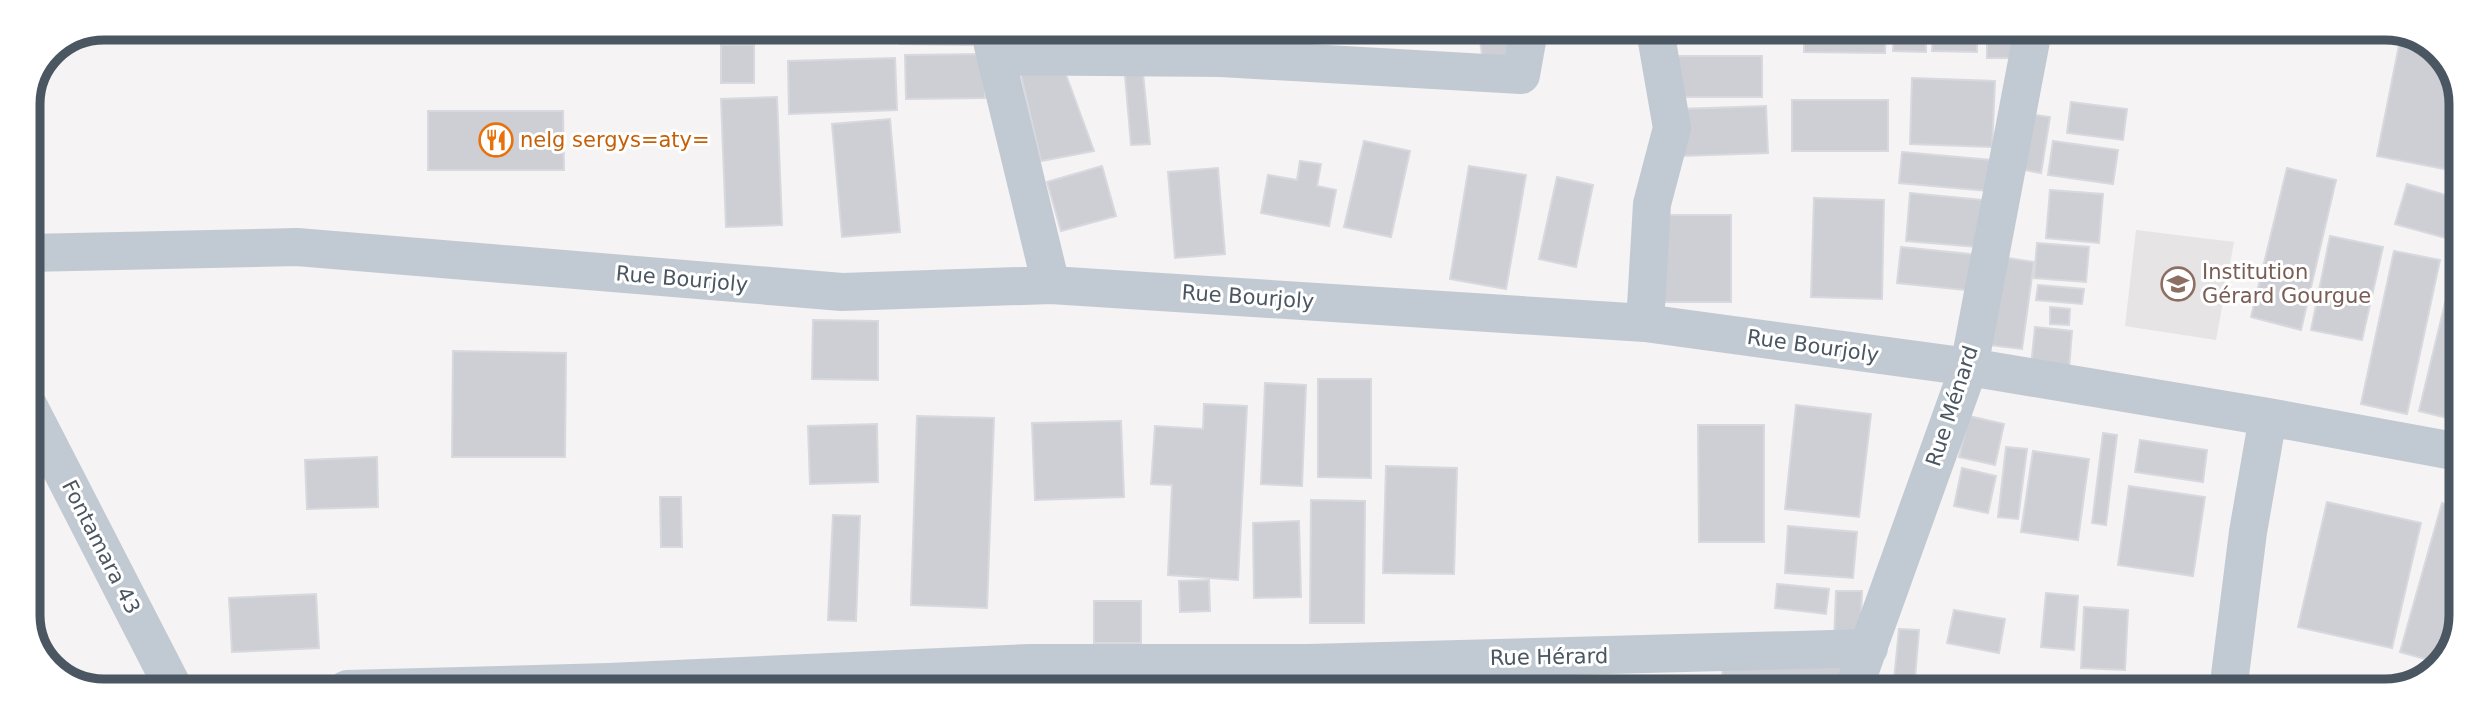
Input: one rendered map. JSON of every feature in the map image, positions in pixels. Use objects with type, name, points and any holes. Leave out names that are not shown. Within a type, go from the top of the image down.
[{"type":"street","points":[[1051,285],[993,43],[1521,75],[1527,40]]},
{"type":"street","points":[[1645,323],[1651,204],[1672,128],[1657,40]]},
{"type":"street","name":"Rue Ménard","points":[[1857,679],[1969,367],[2031,40]]},
{"type":"street","name":"Rue Bourjoly","points":[[40,253],[297,247],[842,292],[1051,285],[1645,323],[1969,367],[2449,450]]},
{"type":"street","points":[[2230,679],[2248,532],[2268,417]]},
{"type":"street","name":"Fontamara 43","points":[[40,428],[169,679]]},
{"type":"street","name":"Rue Hérard","points":[[675,679],[1030,663],[1308,676],[1869,649]]},
{"type":"shaded area","name":"Institution Gérard Gourgue","points":[[2136,230],[2234,242],[2216,340],[2125,326]]},
{"type":"building","points":[[900,40],[972,40],[972,45],[900,44]]},
{"type":"building","points":[[1055,40],[1092,40],[1091,51],[1055,49]]},
{"type":"building","points":[[1146,40],[1236,40],[1236,50],[1146,49]]},
{"type":"building","points":[[1480,40],[1512,40],[1515,62],[1484,66]]},
{"type":"building","points":[[1804,40],[1886,40],[1885,53],[1804,52]]},
{"type":"building","points":[[1894,40],[1926,40],[1926,52],[1893,51]]},
{"type":"building","points":[[1933,40],[1977,40],[1977,52],[1932,51]]},
{"type":"building","points":[[1987,40],[2015,40],[2015,58],[1987,58]]},
{"type":"building","points":[[2401,42],[2427,56],[2444,80],[2449,100],[2449,170],[2377,156]]},
{"type":"building","points":[[721,45],[754,45],[754,83],[721,83]]},
{"type":"building","points":[[985,54],[985,98],[906,99],[905,55]]},
{"type":"building","points":[[1668,56],[1762,56],[1762,97],[1670,97]]},
{"type":"building","points":[[895,58],[897,110],[789,114],[788,61]]},
{"type":"building","points":[[1061,61],[1094,151],[1041,161],[1020,71]]},
{"type":"building","points":[[1142,63],[1150,144],[1131,145],[1124,64]]},
{"type":"building","points":[[1912,78],[1995,81],[1992,147],[1910,144]]},
{"type":"building","points":[[777,97],[782,225],[726,227],[721,99]]},
{"type":"building","points":[[1792,100],[1888,100],[1888,151],[1792,151]]},
{"type":"building","points":[[2071,102],[2127,109],[2123,140],[2067,133]]},
{"type":"building","points":[[1766,106],[1768,153],[1681,156],[1680,109]]},
{"type":"building","name":"nelg sergys=aty=","points":[[428,111],[563,111],[564,170],[428,170]]},
{"type":"building","points":[[2028,114],[2050,117],[2041,173],[2019,169]]},
{"type":"building","points":[[890,119],[900,232],[842,237],[832,124]]},
{"type":"building","points":[[1364,141],[1410,151],[1391,237],[1344,227]]},
{"type":"building","points":[[2053,141],[2118,150],[2113,184],[2048,175]]},
{"type":"building","points":[[1902,152],[1991,160],[1988,191],[1899,183]]},
{"type":"building","points":[[1300,161],[1321,164],[1317,186],[1336,190],[1329,226],[1261,213],[1268,175],[1297,180]]},
{"type":"building","points":[[1102,166],[1116,216],[1061,231],[1047,182]]},
{"type":"building","points":[[1469,166],[1526,175],[1506,289],[1450,279]]},
{"type":"building","points":[[1218,168],[1225,254],[1175,258],[1168,172]]},
{"type":"building","points":[[2287,168],[2336,180],[2301,330],[2251,317]]},
{"type":"building","points":[[1557,177],[1593,185],[1576,267],[1539,259]]},
{"type":"building","points":[[2407,184],[2449,196],[2449,239],[2395,224]]},
{"type":"building","points":[[2050,190],[2103,194],[2099,243],[2046,238]]},
{"type":"building","points":[[1910,193],[1982,200],[1978,247],[1906,241]]},
{"type":"building","points":[[1814,198],[1884,200],[1882,299],[1811,297]]},
{"type":"building","points":[[1659,215],[1731,215],[1731,302],[1659,302]]},
{"type":"building","points":[[2330,236],[2383,247],[2362,340],[2311,330]]},
{"type":"building","points":[[2037,243],[2089,247],[2086,282],[2034,278]]},
{"type":"building","points":[[1901,247],[1979,255],[1975,291],[1897,283]]},
{"type":"building","points":[[2394,251],[2440,260],[2407,414],[2361,404]]},
{"type":"building","points":[[2001,257],[2034,262],[2022,349],[1988,345]]},
{"type":"building","points":[[2038,285],[2084,289],[2082,304],[2036,300]]},
{"type":"building","points":[[2449,286],[2449,418],[2419,411]]},
{"type":"building","points":[[2050,307],[2070,309],[2069,325],[2050,324]]},
{"type":"building","points":[[813,320],[878,321],[878,380],[812,379]]},
{"type":"building","points":[[2035,327],[2072,331],[2069,369],[2031,366]]},
{"type":"building","points":[[453,351],[566,353],[565,457],[452,457]]},
{"type":"building","points":[[1318,379],[1371,379],[1371,478],[1318,477]]},
{"type":"building","points":[[1265,383],[1306,385],[1302,486],[1261,484]]},
{"type":"building","points":[[1204,404],[1247,406],[1238,580],[1168,575],[1172,485],[1151,484],[1155,426],[1203,429]]},
{"type":"building","points":[[1796,405],[1871,414],[1859,517],[1785,509]]},
{"type":"building","points":[[917,416],[994,418],[987,608],[911,605]]},
{"type":"building","points":[[1969,416],[2004,424],[1995,465],[1959,457]]},
{"type":"building","points":[[1121,421],[1124,497],[1035,500],[1032,423]]},
{"type":"building","points":[[877,424],[878,482],[810,484],[808,426]]},
{"type":"building","points":[[1698,425],[1764,425],[1764,542],[1699,542]]},
{"type":"building","points":[[2103,433],[2117,435],[2106,525],[2092,523]]},
{"type":"building","points":[[2140,440],[2207,450],[2203,482],[2135,472]]},
{"type":"building","points":[[2006,447],[2027,449],[2018,519],[1998,517]]},
{"type":"building","points":[[2033,451],[2089,459],[2078,540],[2021,532]]},
{"type":"building","points":[[377,457],[378,507],[307,509],[305,460]]},
{"type":"building","points":[[1386,466],[1457,468],[1454,574],[1383,573]]},
{"type":"building","points":[[1962,468],[1996,476],[1988,513],[1954,506]]},
{"type":"building","points":[[2129,486],[2205,497],[2193,576],[2118,565]]},
{"type":"building","points":[[660,497],[681,497],[682,547],[661,547]]},
{"type":"building","points":[[1311,500],[1365,501],[1364,623],[1310,623]]},
{"type":"building","points":[[2327,502],[2421,523],[2392,648],[2298,627]]},
{"type":"building","points":[[2442,503],[2449,505],[2447,631],[2430,660],[2400,652]]},
{"type":"building","points":[[833,515],[860,516],[856,621],[828,620]]},
{"type":"building","points":[[1299,521],[1301,597],[1254,598],[1253,523]]},
{"type":"building","points":[[1788,526],[1857,532],[1853,578],[1785,573]]},
{"type":"building","points":[[1209,580],[1210,611],[1180,612],[1179,581]]},
{"type":"building","points":[[1777,584],[1829,589],[1826,614],[1775,608]]},
{"type":"building","points":[[1836,591],[1862,591],[1860,643],[1834,642]]},
{"type":"building","points":[[2046,593],[2078,596],[2074,650],[2041,647]]},
{"type":"building","points":[[316,594],[319,648],[232,652],[229,598]]},
{"type":"building","points":[[1094,601],[1141,601],[1141,643],[1094,643]]},
{"type":"building","points":[[2084,607],[2128,610],[2125,670],[2081,668]]},
{"type":"building","points":[[1954,610],[2005,619],[1999,653],[1947,643]]},
{"type":"building","points":[[1899,629],[1919,630],[1915,679],[1894,679]]},
{"type":"building","points":[[1724,649],[1855,657],[1853,679],[1722,678]]},
{"type":"building","points":[[1477,673],[1477,679],[1408,679]]},
{"type":"place","name":"nelg sergys=aty=","points":[[496,140]]},
{"type":"place","name":"Institution Gérard Gourgue","points":[[2178,284]]}]
